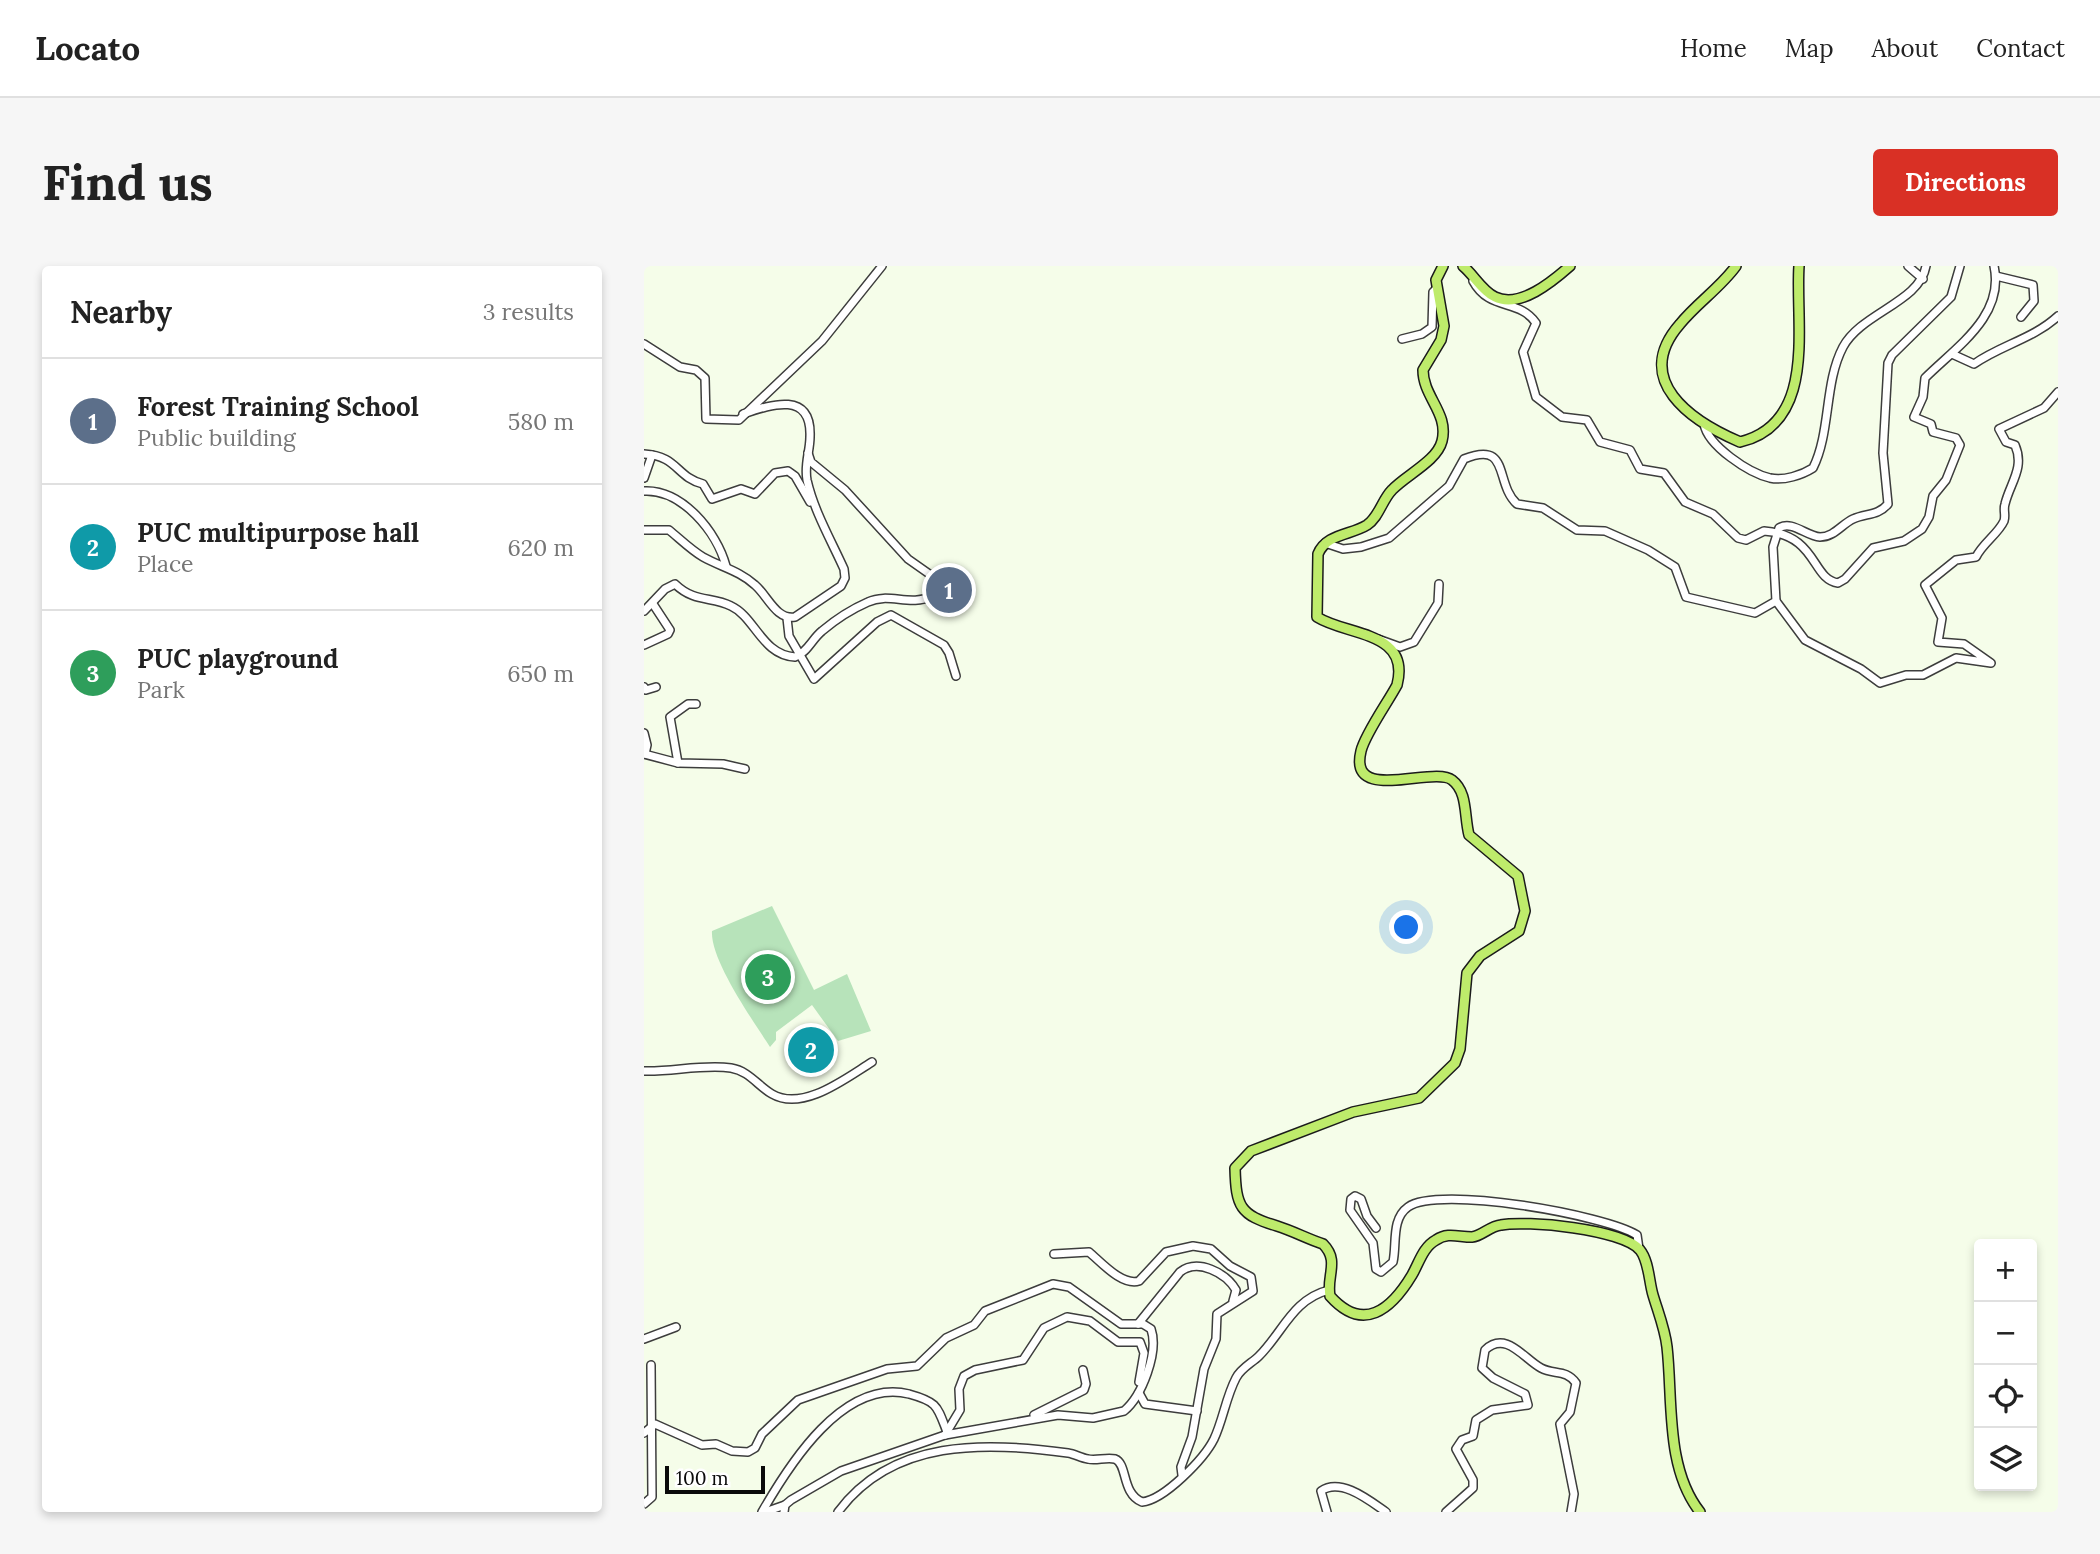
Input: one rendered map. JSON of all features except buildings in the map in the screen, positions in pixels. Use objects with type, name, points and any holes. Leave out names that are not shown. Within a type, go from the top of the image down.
[{"type":"main road","points":[[1443,266],[1436,280],[1444,326],[1441,340],[1425,365],[1423,377],[1431,401],[1443,419],[1442,443],[1433,455],[1391,490],[1374,519],[1325,543],[1318,554],[1317,618],[1377,639],[1391,649],[1399,676],[1360,754],[1362,767],[1368,776],[1378,780],[1414,779],[1432,774],[1444,775],[1453,780],[1463,796],[1469,835],[1518,876],[1525,911],[1519,931],[1480,956],[1466,973],[1460,1049],[1455,1063],[1436,1084],[1419,1098],[1353,1112],[1251,1151],[1235,1168],[1237,1196],[1249,1217],[1323,1244],[1329,1250],[1334,1270],[1329,1290],[1336,1302],[1350,1313],[1368,1316],[1390,1302],[1412,1275],[1430,1244],[1445,1235],[1477,1236],[1499,1225],[1570,1227],[1624,1239],[1639,1249],[1666,1342],[1681,1472],[1700,1512]]},
{"type":"main road","points":[[1467,269],[1496,298],[1506,299],[1532,293],[1570,266]]},
{"type":"main road","points":[[1736,266],[1720,286],[1679,324],[1660,361],[1665,385],[1673,397],[1704,424],[1740,442],[1755,439],[1768,430],[1787,409],[1800,348],[1799,266]]},
{"type":"street","points":[[644,344],[680,367],[696,370],[705,378],[708,398],[704,411],[707,420],[739,420],[822,341],[881,266]]},
{"type":"street","points":[[1908,266],[1923,279]]},
{"type":"street","points":[[1704,424],[1713,444],[1766,476],[1787,478],[1813,468],[1821,449],[1842,348],[1864,323],[1911,292],[1923,279],[1926,266]]},
{"type":"street","points":[[1960,266],[1951,297],[1892,355],[1888,363],[1883,453],[1888,504],[1876,513],[1852,519],[1827,536],[1815,536],[1788,526],[1782,526],[1776,532],[1773,547],[1776,601],[1805,640],[1861,669],[1880,683],[1906,675],[1923,675],[1956,658],[1991,663],[1964,644],[1938,642],[1942,618],[1924,584],[1956,560],[1976,557],[1984,542],[2002,524],[2005,504],[2017,477],[2018,454],[2015,445],[2006,442],[1999,429],[2044,408],[2058,392]]},
{"type":"street","points":[[1467,269],[1484,296],[1497,304],[1526,312],[1536,323],[1536,330],[1523,352],[1538,400],[1562,417],[1587,419],[1600,442],[1630,450],[1640,469],[1664,473],[1685,502],[1713,514],[1738,538],[1746,540],[1759,531],[1776,532],[1798,541],[1828,579],[1838,583],[1845,579],[1873,548],[1906,540],[1922,529],[1929,517],[1933,496],[1946,480],[1960,445],[1952,436],[1933,432],[1931,425],[1914,417],[1923,397],[1926,378],[1985,317],[1996,276],[1994,266]]},
{"type":"street","points":[[1996,276],[2033,285],[2034,301],[2021,317]]},
{"type":"street","points":[[1402,339],[1422,334],[1432,327],[1433,292],[1437,288]]},
{"type":"street","points":[[1952,354],[1974,364],[2000,347],[2033,336],[2058,316]]},
{"type":"street","points":[[743,414],[785,403],[799,407],[809,423],[806,472],[816,512]]},
{"type":"street","points":[[644,611],[665,589],[675,584],[703,601],[733,606],[772,649],[786,656],[799,656],[820,633],[866,602],[883,597],[908,601],[925,599],[935,593],[938,585],[935,578],[903,554],[845,490],[811,462],[808,453]]},
{"type":"street","points":[[1325,543],[1343,549],[1361,547],[1389,538],[1449,486],[1464,459],[1488,454],[1496,458],[1517,504],[1543,508],[1577,530],[1605,531],[1648,550],[1675,567],[1686,597],[1755,613],[1776,601]]},
{"type":"street","points":[[644,478],[648,455],[663,456],[695,482],[703,484],[712,499],[717,499],[741,489],[755,494],[775,473],[788,471],[795,476],[816,512],[845,578],[841,586],[795,617],[787,618],[780,614],[756,586],[726,566],[702,556],[669,530],[645,528]]},
{"type":"street","points":[[644,491],[666,494],[682,504],[710,533],[726,566]]},
{"type":"street","points":[[1377,639],[1400,647],[1414,642],[1438,603],[1439,584]]},
{"type":"street","points":[[644,645],[668,634],[670,629],[653,604]]},
{"type":"street","points":[[787,618],[789,636],[811,677],[815,679],[877,622],[891,615],[944,645],[956,676]]},
{"type":"street","points":[[644,687],[656,687]]},
{"type":"street","points":[[678,763],[670,717],[688,704],[696,704]]},
{"type":"street","points":[[644,733],[647,745],[644,754],[678,763],[723,764],[745,769]]},
{"type":"street","points":[[644,1071],[729,1067],[747,1074],[774,1095],[791,1099],[813,1095],[872,1062]]},
{"type":"street","points":[[1376,1228],[1367,1216],[1361,1199],[1355,1196],[1351,1199],[1350,1210],[1370,1237],[1376,1269],[1381,1272],[1393,1262],[1397,1222],[1401,1213],[1409,1206],[1426,1201],[1517,1202],[1543,1206],[1595,1223],[1616,1224],[1637,1235],[1639,1249]]},
{"type":"street","points":[[1054,1254],[1084,1251],[1123,1279],[1134,1283],[1166,1252],[1185,1247],[1207,1247],[1230,1266],[1251,1277],[1252,1291],[1232,1301],[1217,1314],[1216,1339],[1205,1369],[1192,1437],[1181,1467],[1182,1475]]},
{"type":"street","points":[[1138,1324],[1180,1272],[1188,1267],[1206,1266],[1229,1281],[1236,1290],[1232,1301]]},
{"type":"street","points":[[651,1425],[672,1429],[702,1445],[716,1444],[732,1451],[748,1452],[755,1448],[762,1434],[798,1400],[887,1369],[915,1367],[946,1338],[974,1325],[985,1311],[1053,1284],[1069,1287],[1121,1324],[1138,1324],[1152,1329],[1153,1340],[1139,1392],[1124,1411],[1110,1416],[1058,1415],[946,1434],[841,1471],[784,1509],[764,1512]]},
{"type":"street","points":[[838,1512],[849,1497],[890,1469],[920,1453],[939,1450],[1013,1447],[1068,1453],[1089,1460],[1114,1459],[1120,1463],[1133,1496],[1142,1502],[1161,1495],[1213,1441],[1240,1372],[1258,1357],[1294,1311],[1311,1298],[1329,1290]]},
{"type":"street","points":[[946,1434],[960,1410],[959,1389],[964,1376],[975,1370],[1023,1360],[1044,1328],[1060,1318],[1082,1319],[1116,1341],[1138,1341],[1143,1344],[1139,1392],[1144,1404],[1196,1411]]},
{"type":"street","points":[[644,1339],[676,1327]]},
{"type":"street","points":[[1446,1512],[1473,1488],[1473,1480],[1456,1449],[1462,1440],[1473,1436],[1476,1420],[1492,1410],[1528,1405],[1525,1394],[1493,1378],[1482,1368],[1485,1350],[1500,1343],[1512,1347],[1542,1368],[1566,1374],[1576,1383],[1570,1412],[1560,1424],[1574,1494],[1572,1512]]},
{"type":"street","points":[[644,1504],[652,1497],[651,1365]]},
{"type":"street","points":[[1010,1422],[1058,1405],[1084,1390],[1087,1384],[1083,1370]]},
{"type":"street","points":[[764,1512],[786,1468],[809,1440],[826,1424],[868,1398],[894,1392],[933,1403],[940,1410],[946,1434]]},
{"type":"street","points":[[644,1433],[651,1425]]},
{"type":"street","points":[[1326,1512],[1321,1491],[1336,1487],[1366,1499],[1386,1512]]},
{"type":"green space","points":[[772,906],[814,990],[847,974],[871,1031],[838,1041],[812,1005],[776,1032],[776,1040],[770,1047],[725,974],[713,943],[712,931]]},
{"type":"place","name":"Forest Training School","points":[[949,590]]},
{"type":"place","name":"PUC playground","points":[[768,977]]},
{"type":"place","name":"PUC multipurpose hall","points":[[811,1050]]}]
